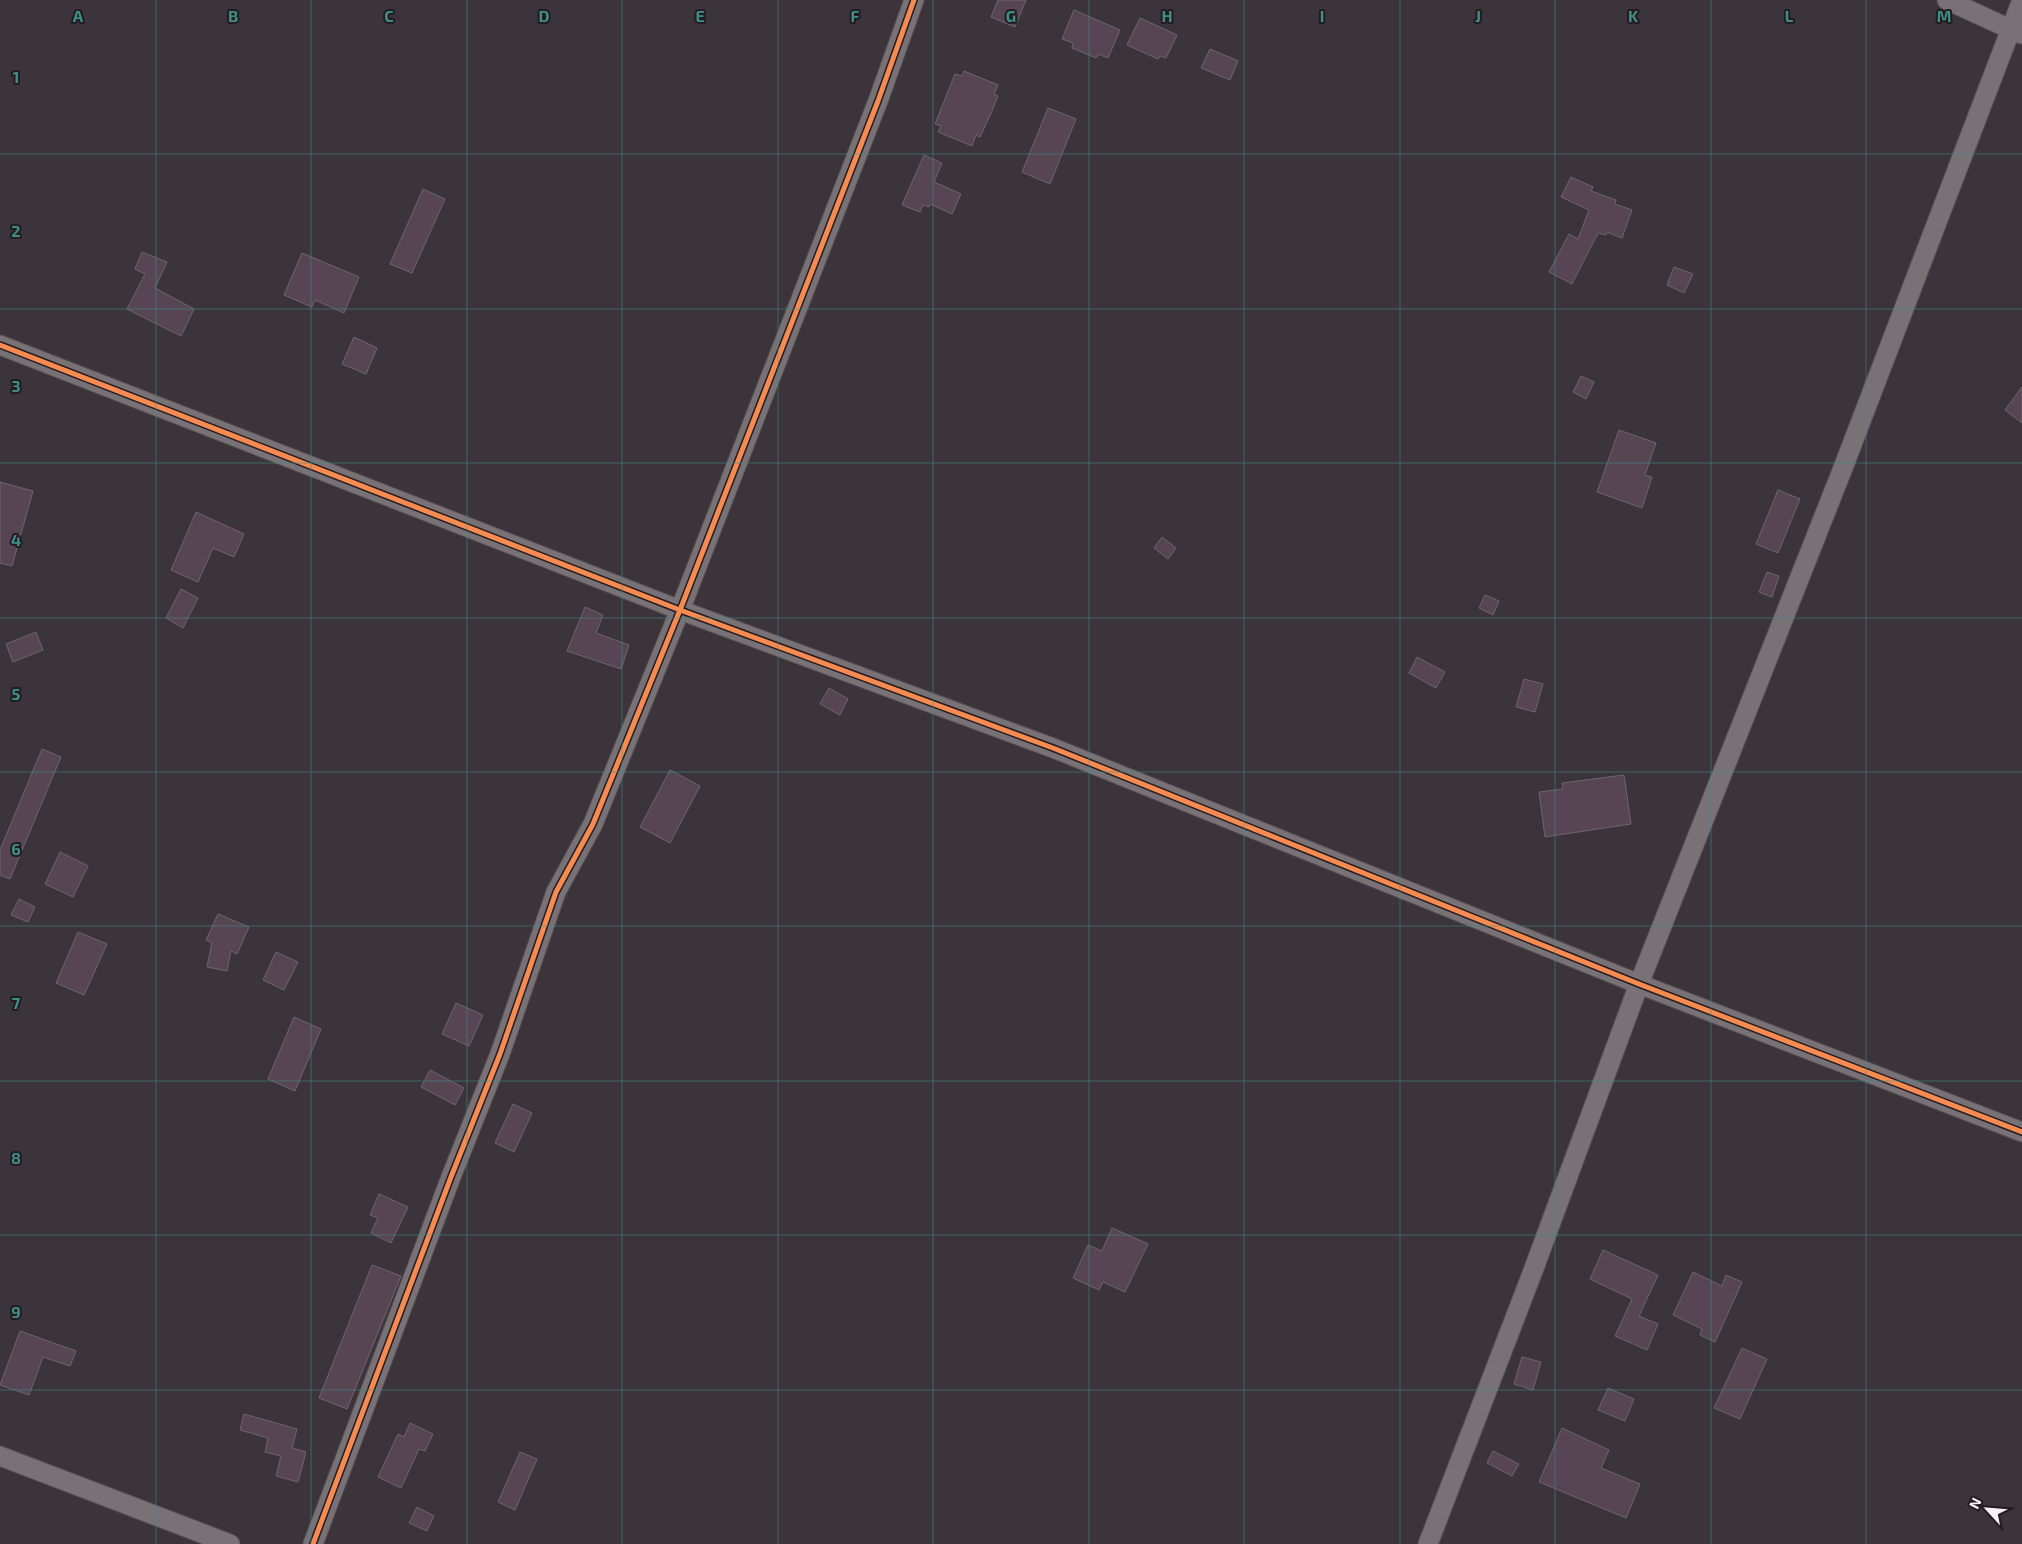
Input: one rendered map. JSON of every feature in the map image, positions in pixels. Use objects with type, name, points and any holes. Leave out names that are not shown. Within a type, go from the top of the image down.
[{"type":"street","points":[[313,1544],[448,1186],[500,1054],[556,892],[593,824],[680,610],[874,110],[914,0]]},
{"type":"street","points":[[1947,0],[2016,32]]},
{"type":"street","points":[[1428,1544],[1533,1271],[1639,984],[2016,32],[2022,0]]},
{"type":"street","points":[[0,345],[680,610],[1053,748],[1639,984],[2022,1132]]},
{"type":"street","points":[[0,1456],[230,1544]]},
{"type":"building","points":[[998,0],[1026,0],[1015,27],[991,17]]},
{"type":"building","points":[[1074,10],[1120,30],[1108,58],[1098,54],[1096,58],[1072,48],[1073,43],[1062,39]]},
{"type":"building","points":[[1140,18],[1177,35],[1166,58],[1160,56],[1158,59],[1127,45]]},
{"type":"building","points":[[1210,49],[1238,61],[1230,80],[1201,68]]},
{"type":"building","points":[[964,71],[998,85],[994,94],[998,96],[992,111],[980,137],[976,135],[972,146],[938,132],[941,126],[935,124],[955,74],[962,76]]},
{"type":"building","points":[[1048,108],[1076,119],[1050,184],[1022,172]]},
{"type":"building","points":[[924,155],[942,163],[934,182],[961,194],[952,214],[930,204],[929,207],[923,205],[920,212],[902,205]]},
{"type":"building","points":[[1571,177],[1593,187],[1591,191],[1616,200],[1615,204],[1632,210],[1622,238],[1607,232],[1606,235],[1598,233],[1572,284],[1549,272],[1569,234],[1578,239],[1589,210],[1561,197]]},
{"type":"building","points":[[423,189],[445,199],[412,273],[390,264]]},
{"type":"building","points":[[142,252],[167,262],[155,288],[194,309],[181,336],[127,309],[145,274],[135,269]]},
{"type":"building","points":[[302,253],[359,277],[344,313],[315,300],[312,307],[284,295]]},
{"type":"building","points":[[1674,267],[1693,274],[1684,293],[1667,285]]},
{"type":"building","points":[[354,337],[377,348],[366,374],[342,364]]},
{"type":"building","points":[[1581,376],[1594,382],[1586,399],[1573,392]]},
{"type":"building","points":[[2022,387],[2022,423],[2005,410]]},
{"type":"building","points":[[1619,430],[1656,443],[1645,475],[1652,477],[1642,508],[1597,492]]},
{"type":"building","points":[[0,482],[33,491],[12,566],[0,563]]},
{"type":"building","points":[[1778,490],[1800,499],[1778,553],[1756,544]]},
{"type":"building","points":[[196,512],[244,534],[234,557],[213,548],[198,582],[171,570]]},
{"type":"building","points":[[1162,537],[1176,548],[1168,559],[1154,548]]},
{"type":"building","points":[[1767,572],[1779,576],[1772,597],[1759,592]]},
{"type":"building","points":[[181,589],[198,598],[183,628],[166,618]]},
{"type":"building","points":[[1485,595],[1499,601],[1493,615],[1479,608]]},
{"type":"building","points":[[585,607],[603,615],[596,633],[629,645],[621,669],[567,651]]},
{"type":"building","points":[[36,632],[43,650],[13,662],[6,644]]},
{"type":"building","points":[[1417,657],[1445,672],[1436,688],[1409,673]]},
{"type":"building","points":[[1524,679],[1543,684],[1535,712],[1516,707]]},
{"type":"building","points":[[829,688],[848,699],[840,715],[820,704]]},
{"type":"building","points":[[42,749],[61,757],[10,879],[0,875],[0,850]]},
{"type":"building","points":[[670,770],[700,786],[670,843],[640,827]]},
{"type":"building","points":[[1624,775],[1631,824],[1545,837],[1539,792],[1563,789],[1562,783]]},
{"type":"building","points":[[60,852],[88,866],[73,897],[45,884]]},
{"type":"building","points":[[19,899],[35,907],[28,922],[11,915]]},
{"type":"building","points":[[218,914],[249,927],[237,954],[231,951],[227,971],[207,967],[212,943],[206,940]]},
{"type":"building","points":[[78,932],[107,944],[84,995],[56,983]]},
{"type":"building","points":[[276,952],[298,962],[284,990],[263,980]]},
{"type":"building","points":[[456,1003],[483,1015],[469,1046],[442,1034]]},
{"type":"building","points":[[294,1017],[321,1029],[295,1091],[268,1079]]},
{"type":"building","points":[[430,1070],[464,1088],[455,1105],[421,1087]]},
{"type":"building","points":[[513,1104],[532,1113],[514,1152],[495,1143]]},
{"type":"building","points":[[379,1194],[408,1207],[391,1243],[371,1233],[378,1218],[370,1215]]},
{"type":"building","points":[[1112,1228],[1148,1244],[1125,1292],[1103,1282],[1099,1290],[1073,1278],[1088,1245],[1102,1251]]},
{"type":"building","points":[[1603,1250],[1658,1275],[1639,1316],[1658,1324],[1647,1350],[1615,1336],[1632,1299],[1590,1279]]},
{"type":"building","points":[[372,1265],[401,1276],[347,1409],[319,1398]]},
{"type":"building","points":[[1693,1272],[1722,1286],[1726,1275],[1742,1282],[1715,1342],[1700,1335],[1702,1329],[1673,1315]]},
{"type":"building","points":[[20,1331],[76,1351],[70,1366],[43,1357],[29,1395],[0,1385]]},
{"type":"building","points":[[1742,1348],[1767,1359],[1740,1419],[1714,1408]]},
{"type":"building","points":[[1522,1357],[1541,1362],[1533,1390],[1514,1384]]},
{"type":"building","points":[[1608,1388],[1634,1399],[1625,1421],[1598,1410]]},
{"type":"building","points":[[244,1414],[297,1429],[292,1448],[306,1452],[298,1482],[276,1476],[281,1456],[265,1452],[268,1438],[240,1430]]},
{"type":"building","points":[[410,1423],[433,1434],[425,1451],[419,1449],[401,1488],[378,1477],[398,1434],[404,1437]]},
{"type":"building","points":[[1562,1428],[1609,1450],[1601,1468],[1640,1484],[1626,1518],[1539,1482]]},
{"type":"building","points":[[1493,1451],[1519,1464],[1512,1476],[1487,1463]]},
{"type":"building","points":[[520,1452],[537,1459],[515,1510],[498,1502]]},
{"type":"building","points":[[417,1507],[434,1516],[427,1531],[409,1523]]},
{"type":"cycle path","points":[[313,1544],[451,1177],[500,1054],[556,892],[593,824],[680,610],[878,101],[914,0]]},
{"type":"cycle path","points":[[0,345],[680,610],[1053,748],[1639,984],[2022,1132]]}]
